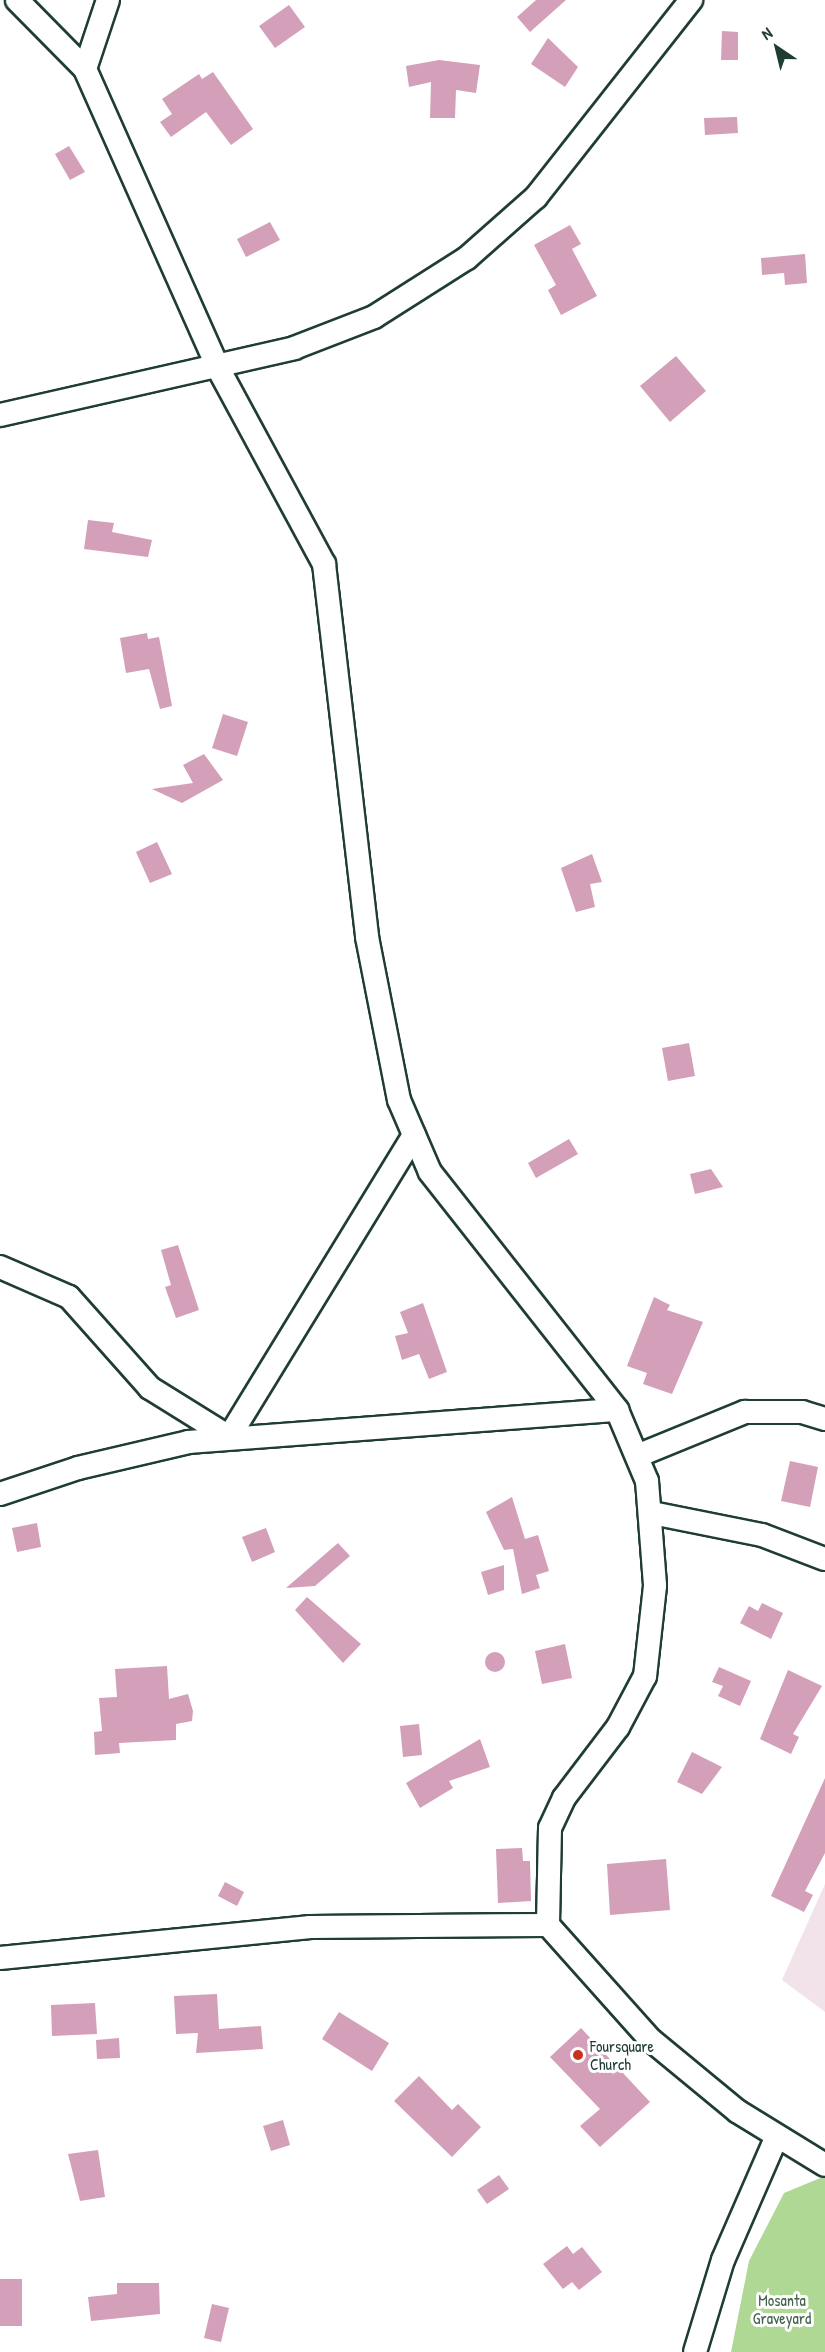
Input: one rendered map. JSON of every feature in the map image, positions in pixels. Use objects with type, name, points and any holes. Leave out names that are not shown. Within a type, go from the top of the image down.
[{"type":"street","points":[[17,0],[85,69],[218,368],[324,564],[367,937],[399,1100],[430,1172],[617,1410],[637,1456],[652,1513],[655,1586],[645,1676],[618,1727],[564,1798],[550,1828],[548,1925],[651,2040],[776,2138],[825,2165]]},
{"type":"street","points":[[85,69],[108,0]]},
{"type":"street","points":[[0,415],[218,368],[294,348],[374,317],[476,251],[536,197],[691,0]]},
{"type":"street","points":[[229,1437],[414,1135]]},
{"type":"street","points":[[0,1267],[69,1297],[150,1388],[229,1437]]},
{"type":"street","points":[[0,1494],[78,1468],[229,1437],[408,1430],[617,1410]]},
{"type":"street","points":[[637,1456],[745,1412],[801,1412],[825,1419]]},
{"type":"street","points":[[652,1513],[762,1535],[825,1559]]},
{"type":"street","points":[[0,1958],[310,1927],[548,1925]]},
{"type":"street","points":[[695,2352],[723,2260],[776,2138]]},
{"type":"shaded area","points":[[825,1884],[825,2012],[782,1980]]},
{"type":"green space","name":"Mosanta Graveyard","points":[[825,2176],[825,2352],[731,2352],[749,2261],[784,2193]]},
{"type":"building","points":[[536,0],[566,0],[530,32],[517,17]]},
{"type":"building","points":[[289,5],[305,27],[275,48],[259,26]]},
{"type":"building","points":[[722,31],[738,32],[738,60],[721,60]]},
{"type":"building","points":[[548,38],[578,67],[565,87],[531,64]]},
{"type":"building","points":[[439,60],[480,65],[476,93],[456,90],[455,118],[430,118],[431,82],[409,87],[406,66]]},
{"type":"building","points":[[213,72],[253,129],[231,145],[206,112],[171,137],[160,122],[172,114],[162,99],[199,74],[202,79]]},
{"type":"building","points":[[737,117],[738,133],[705,135],[704,118]]},
{"type":"building","points":[[69,146],[85,172],[70,180],[55,154]]},
{"type":"building","points":[[270,222],[280,240],[246,257],[237,239]]},
{"type":"building","points":[[570,225],[581,244],[572,249],[597,296],[561,315],[548,290],[556,285],[534,245]]},
{"type":"building","points":[[805,254],[807,283],[785,285],[784,273],[762,275],[761,258]]},
{"type":"building","points":[[676,356],[706,391],[670,422],[640,386]]},
{"type":"building","points":[[88,520],[114,523],[112,532],[152,540],[148,557],[84,549]]},
{"type":"building","points":[[147,633],[148,639],[159,637],[172,706],[160,709],[149,669],[126,673],[120,638]]},
{"type":"building","points":[[223,714],[248,722],[237,756],[212,748]]},
{"type":"building","points":[[204,754],[223,780],[182,803],[152,789],[193,783],[183,765]]},
{"type":"building","points":[[157,842],[172,874],[150,883],[136,852]]},
{"type":"building","points":[[592,854],[602,882],[590,884],[595,907],[576,912],[561,868]]},
{"type":"building","points":[[689,1043],[695,1076],[668,1081],[662,1048]]},
{"type":"building","points":[[569,1139],[578,1154],[536,1178],[528,1163]]},
{"type":"building","points":[[711,1169],[723,1187],[695,1194],[690,1174]]},
{"type":"building","points":[[178,1245],[199,1310],[176,1318],[165,1287],[171,1285],[161,1250]]},
{"type":"building","points":[[654,1297],[670,1305],[667,1310],[703,1322],[672,1394],[643,1384],[647,1373],[627,1366]]},
{"type":"building","points":[[423,1303],[447,1372],[429,1379],[419,1354],[402,1360],[395,1336],[408,1333],[400,1312]]},
{"type":"building","points":[[790,1461],[818,1467],[810,1507],[781,1501]]},
{"type":"building","points":[[512,1497],[525,1539],[538,1535],[549,1571],[536,1575],[540,1588],[522,1594],[513,1549],[504,1550],[486,1512]]},
{"type":"building","points":[[37,1523],[41,1547],[17,1552],[12,1528]]},
{"type":"building","points":[[266,1528],[275,1552],[252,1562],[242,1537]]},
{"type":"building","points":[[338,1543],[350,1556],[315,1586],[286,1588]]},
{"type":"building","points":[[504,1565],[504,1590],[488,1595],[481,1572]]},
{"type":"building","points":[[307,1597],[361,1644],[343,1663],[295,1610]]},
{"type":"building","points":[[762,1603],[783,1613],[771,1639],[740,1623],[749,1606],[758,1611]]},
{"type":"building","points":[[565,1644],[572,1678],[542,1684],[535,1651]]},
{"type":"building","points":[[495,1652],[502,1655],[505,1662],[502,1669],[495,1672],[488,1669],[485,1662],[488,1655]]},
{"type":"building","points":[[167,1666],[169,1699],[188,1694],[193,1711],[192,1721],[176,1724],[176,1740],[119,1743],[120,1753],[95,1755],[94,1732],[102,1731],[99,1698],[117,1697],[115,1669]]},
{"type":"building","points":[[719,1667],[751,1681],[740,1706],[718,1696],[723,1686],[712,1682]]},
{"type":"building","points":[[788,1670],[822,1686],[793,1734],[799,1737],[791,1754],[760,1739]]},
{"type":"building","points":[[419,1724],[422,1755],[403,1757],[400,1726]]},
{"type":"building","points":[[480,1739],[490,1767],[449,1781],[453,1788],[420,1808],[406,1783]]},
{"type":"building","points":[[692,1752],[722,1767],[702,1794],[677,1782]]},
{"type":"building","points":[[825,1778],[825,1853],[805,1891],[813,1895],[804,1912],[771,1896]]},
{"type":"building","points":[[522,1848],[523,1861],[530,1861],[531,1901],[498,1903],[496,1849]]},
{"type":"building","points":[[666,1859],[670,1910],[610,1915],[607,1864]]},
{"type":"building","points":[[225,1882],[244,1892],[237,1906],[218,1896]]},
{"type":"building","points":[[217,1994],[219,2029],[261,2026],[263,2049],[196,2053],[198,2033],[176,2034],[174,1996]]},
{"type":"building","points":[[95,2003],[97,2034],[52,2036],[51,2005]]},
{"type":"building","points":[[339,2012],[389,2043],[372,2071],[322,2039]]},
{"type":"building","points":[[581,2028],[650,2102],[600,2147],[580,2126],[600,2109],[550,2057]]},
{"type":"building","points":[[119,2038],[120,2058],[97,2059],[96,2040]]},
{"type":"building","points":[[419,2076],[452,2110],[458,2104],[481,2127],[452,2157],[394,2101]]},
{"type":"building","points":[[283,2120],[290,2145],[271,2151],[263,2126]]},
{"type":"building","points":[[98,2150],[105,2197],[80,2201],[68,2154]]},
{"type":"building","points":[[499,2175],[509,2189],[487,2204],[477,2190]]},
{"type":"building","points":[[567,2246],[573,2254],[582,2247],[602,2272],[579,2290],[572,2282],[563,2289],[543,2264]]},
{"type":"building","points":[[0,2279],[22,2279],[22,2326],[0,2326]]},
{"type":"building","points":[[117,2283],[159,2283],[160,2314],[91,2321],[88,2297],[117,2294]]},
{"type":"building","points":[[212,2304],[229,2308],[221,2342],[204,2338]]},
{"type":"place","name":"Foursquare Church","points":[[578,2055]]}]
